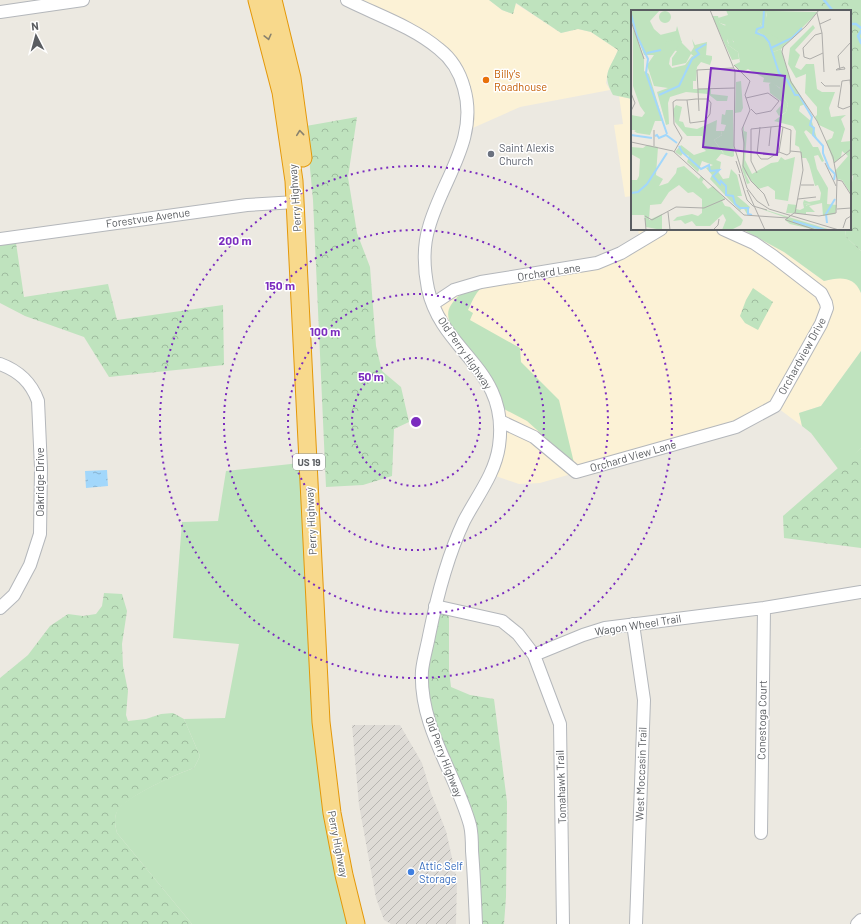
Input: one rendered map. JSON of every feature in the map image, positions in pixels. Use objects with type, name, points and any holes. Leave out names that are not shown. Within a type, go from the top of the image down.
[{"type":"highway","name":"Perry Highway","points":[[257,0],[271,48],[285,113],[296,202],[321,722],[332,813],[344,875],[356,924]]},
{"type":"highway","name":"Perry Highway","points":[[273,0],[287,54],[296,102],[307,201],[335,751],[348,843],[367,924]]},
{"type":"street","points":[[0,12],[84,0]]},
{"type":"street","name":"Old Perry Highway","points":[[347,0],[414,32],[438,48],[455,67],[464,90],[468,114],[466,132],[460,151],[428,227],[425,273],[428,292],[444,326],[482,373],[492,390],[500,421],[500,435],[496,464],[464,522],[446,564],[435,606],[422,670],[423,696],[429,721],[471,827],[476,924]]},
{"type":"street","name":"Forestvue Avenue","points":[[0,239],[247,205],[296,202]]},
{"type":"street","name":"Orchard Lane","points":[[433,304],[454,290],[481,282],[597,263],[621,253],[659,230]]},
{"type":"street","name":"Orchardview Drive","points":[[725,230],[754,243],[795,272],[821,293],[826,303],[827,308],[821,324],[775,406]]},
{"type":"street","name":"Oakridge Drive","points":[[0,364],[13,369],[26,379],[34,389],[38,401],[41,494],[40,534],[30,565],[14,595],[0,608]]},
{"type":"street","name":"Orchard View Lane","points":[[500,421],[534,437],[576,472],[736,427],[775,406]]},
{"type":"street","name":"Wagon Wheel Trail","points":[[534,655],[592,631],[634,624],[764,608],[861,592]]},
{"type":"street","points":[[435,606],[502,621],[518,634],[534,655]]},
{"type":"street","name":"Conestoga Court","points":[[761,833],[764,608]]},
{"type":"street","name":"West Moccasin Trail","points":[[634,624],[644,700],[636,924]]},
{"type":"street","name":"Tomahawk Trail","points":[[534,655],[560,724],[563,924]]},
{"type":"street","points":[[857,924],[861,920]]},
{"type":"shaded area","points":[[360,0],[489,0],[502,10],[513,14],[515,3],[561,33],[578,29],[591,32],[618,50],[608,71],[606,83],[610,90],[520,107],[466,131],[455,67]]},
{"type":"shaded area","points":[[619,96],[631,99],[631,196],[625,197],[614,125],[623,124]]},
{"type":"shaded area","points":[[638,230],[744,230],[784,252],[824,281],[842,277],[850,280],[858,285],[861,293],[861,351],[821,406],[799,413],[802,426],[775,406],[736,427],[540,483],[519,484],[490,474],[498,408],[433,304],[454,290],[578,267],[640,241]]},
{"type":"shaded area","points":[[352,725],[400,725],[422,763],[431,793],[446,831],[457,880],[456,924],[391,924],[384,920],[376,898],[359,805]]},
{"type":"green space","points":[[489,0],[861,0],[861,251],[845,236],[846,230],[851,230],[851,189],[853,176],[851,173],[851,10],[631,10],[631,99],[613,95],[609,88],[607,76],[618,50],[591,32],[578,29],[561,33],[516,3],[513,14],[502,10]]},
{"type":"green space","points":[[357,117],[348,177],[357,233],[370,267],[376,346],[382,371],[401,387],[409,422],[394,429],[392,476],[363,485],[326,487],[313,200],[306,126]]},
{"type":"green space","points":[[744,230],[846,230],[845,236],[861,251],[861,293],[855,283],[846,279],[824,281],[784,252]]},
{"type":"green space","points":[[16,243],[24,297],[108,284],[117,320],[223,305],[224,365],[109,377],[84,337],[25,316],[0,303],[0,245]]},
{"type":"green space","points":[[482,287],[475,296],[468,310],[473,313],[470,320],[520,348],[521,362],[559,400],[574,463],[527,421],[504,409],[498,392],[487,370],[453,328],[449,320],[448,312],[451,305],[460,295]]},
{"type":"green space","points":[[753,288],[773,302],[758,330],[745,323],[740,316],[746,300]]},
{"type":"green space","points":[[861,351],[861,448],[839,470],[811,433],[802,426],[799,413],[821,406]]},
{"type":"green space","points":[[861,448],[861,548],[784,538],[783,516]]},
{"type":"green space","points":[[300,463],[308,637],[317,753],[324,810],[334,867],[347,924],[192,924],[117,833],[115,820],[119,808],[133,797],[165,780],[194,768],[200,756],[184,719],[225,718],[239,644],[173,638],[182,522],[218,521],[226,471]]},
{"type":"green space","points":[[104,593],[122,594],[127,611],[122,644],[123,666],[128,691],[126,715],[128,721],[173,713],[184,719],[200,756],[194,768],[143,791],[125,803],[117,812],[115,821],[117,833],[192,924],[0,924],[0,678],[28,655],[50,626],[68,614],[83,616],[96,614],[102,606]]},
{"type":"green space","points":[[435,606],[449,609],[449,670],[451,687],[470,695],[494,699],[507,802],[506,897],[504,924],[476,924],[471,827],[423,696]]},
{"type":"water","points":[[107,470],[108,486],[86,488],[85,471]]},
{"type":"waterway","points":[[824,0],[832,10]]},
{"type":"waterway","points":[[851,24],[856,24],[861,28]]},
{"type":"waterway","points":[[861,31],[858,36],[861,43]]},
{"type":"place","name":"Billy's Roadhouse","points":[[486,80]]},
{"type":"place","name":"Saint Alexis Church","points":[[491,154]]},
{"type":"place","name":"Attic Self Storage","points":[[411,872]]}]
